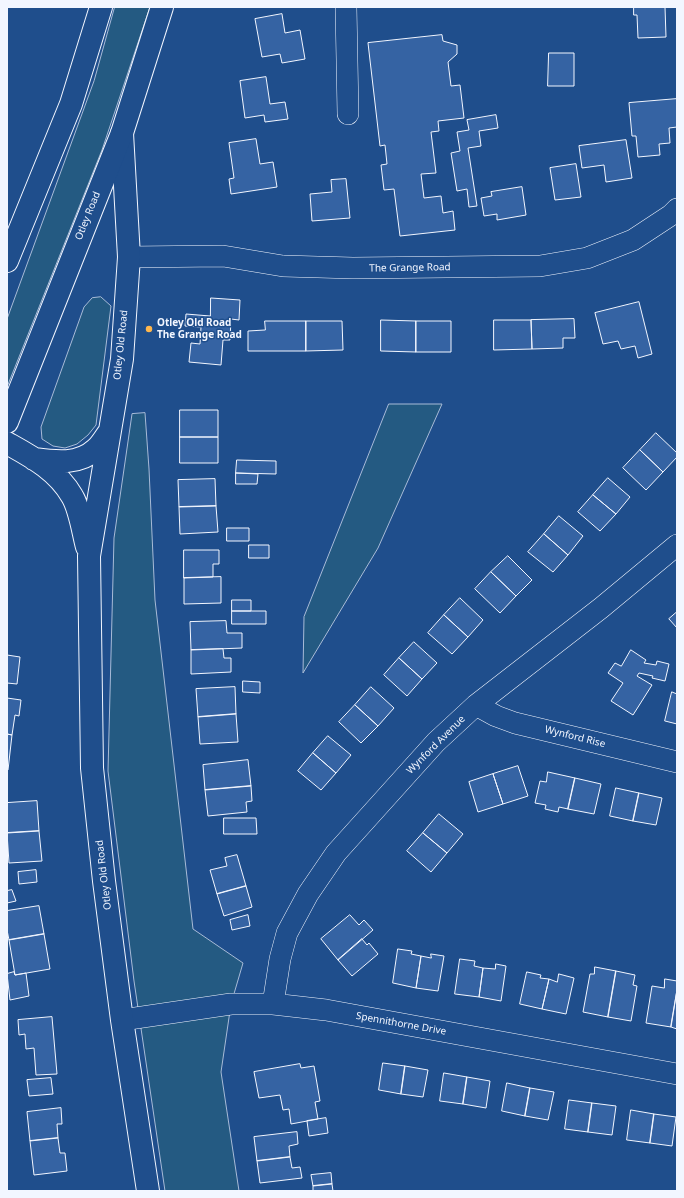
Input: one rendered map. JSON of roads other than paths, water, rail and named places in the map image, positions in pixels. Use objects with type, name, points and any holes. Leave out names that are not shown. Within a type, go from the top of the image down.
[{"type":"main road","points":[[7,261],[71,104],[101,7]]},
{"type":"main road","name":"Otley Road","points":[[7,422],[122,133],[162,7]]},
{"type":"main road","name":"Otley Old Road","points":[[122,133],[129,257],[122,359],[89,556],[92,768],[104,881],[122,1020],[148,1191]]},
{"type":"main road","points":[[34,459],[66,462],[81,459],[96,449],[110,431]]},
{"type":"main road","name":"Otley Old Road","points":[[7,443],[49,469],[60,479],[72,497],[80,518],[89,556]]},
{"type":"street","points":[[346,7],[348,114]]},
{"type":"street","name":"The Grange Road","points":[[129,257],[224,256],[283,266],[353,268],[540,266],[587,258],[633,240],[671,215],[677,209]]},
{"type":"street","name":"Wynford Avenue","points":[[273,1004],[280,959],[287,933],[308,894],[336,853],[436,742],[476,705],[601,608],[677,545]]},
{"type":"street","name":"Wynford Rise","points":[[476,705],[496,716],[515,722],[677,762]]},
{"type":"street","name":"Spennithorne Drive","points":[[122,1020],[231,1004],[273,1004],[326,1010],[677,1074]]},
{"type":"place","name":"Otley Old Road The Grange Road","points":[[149,329]]}]
